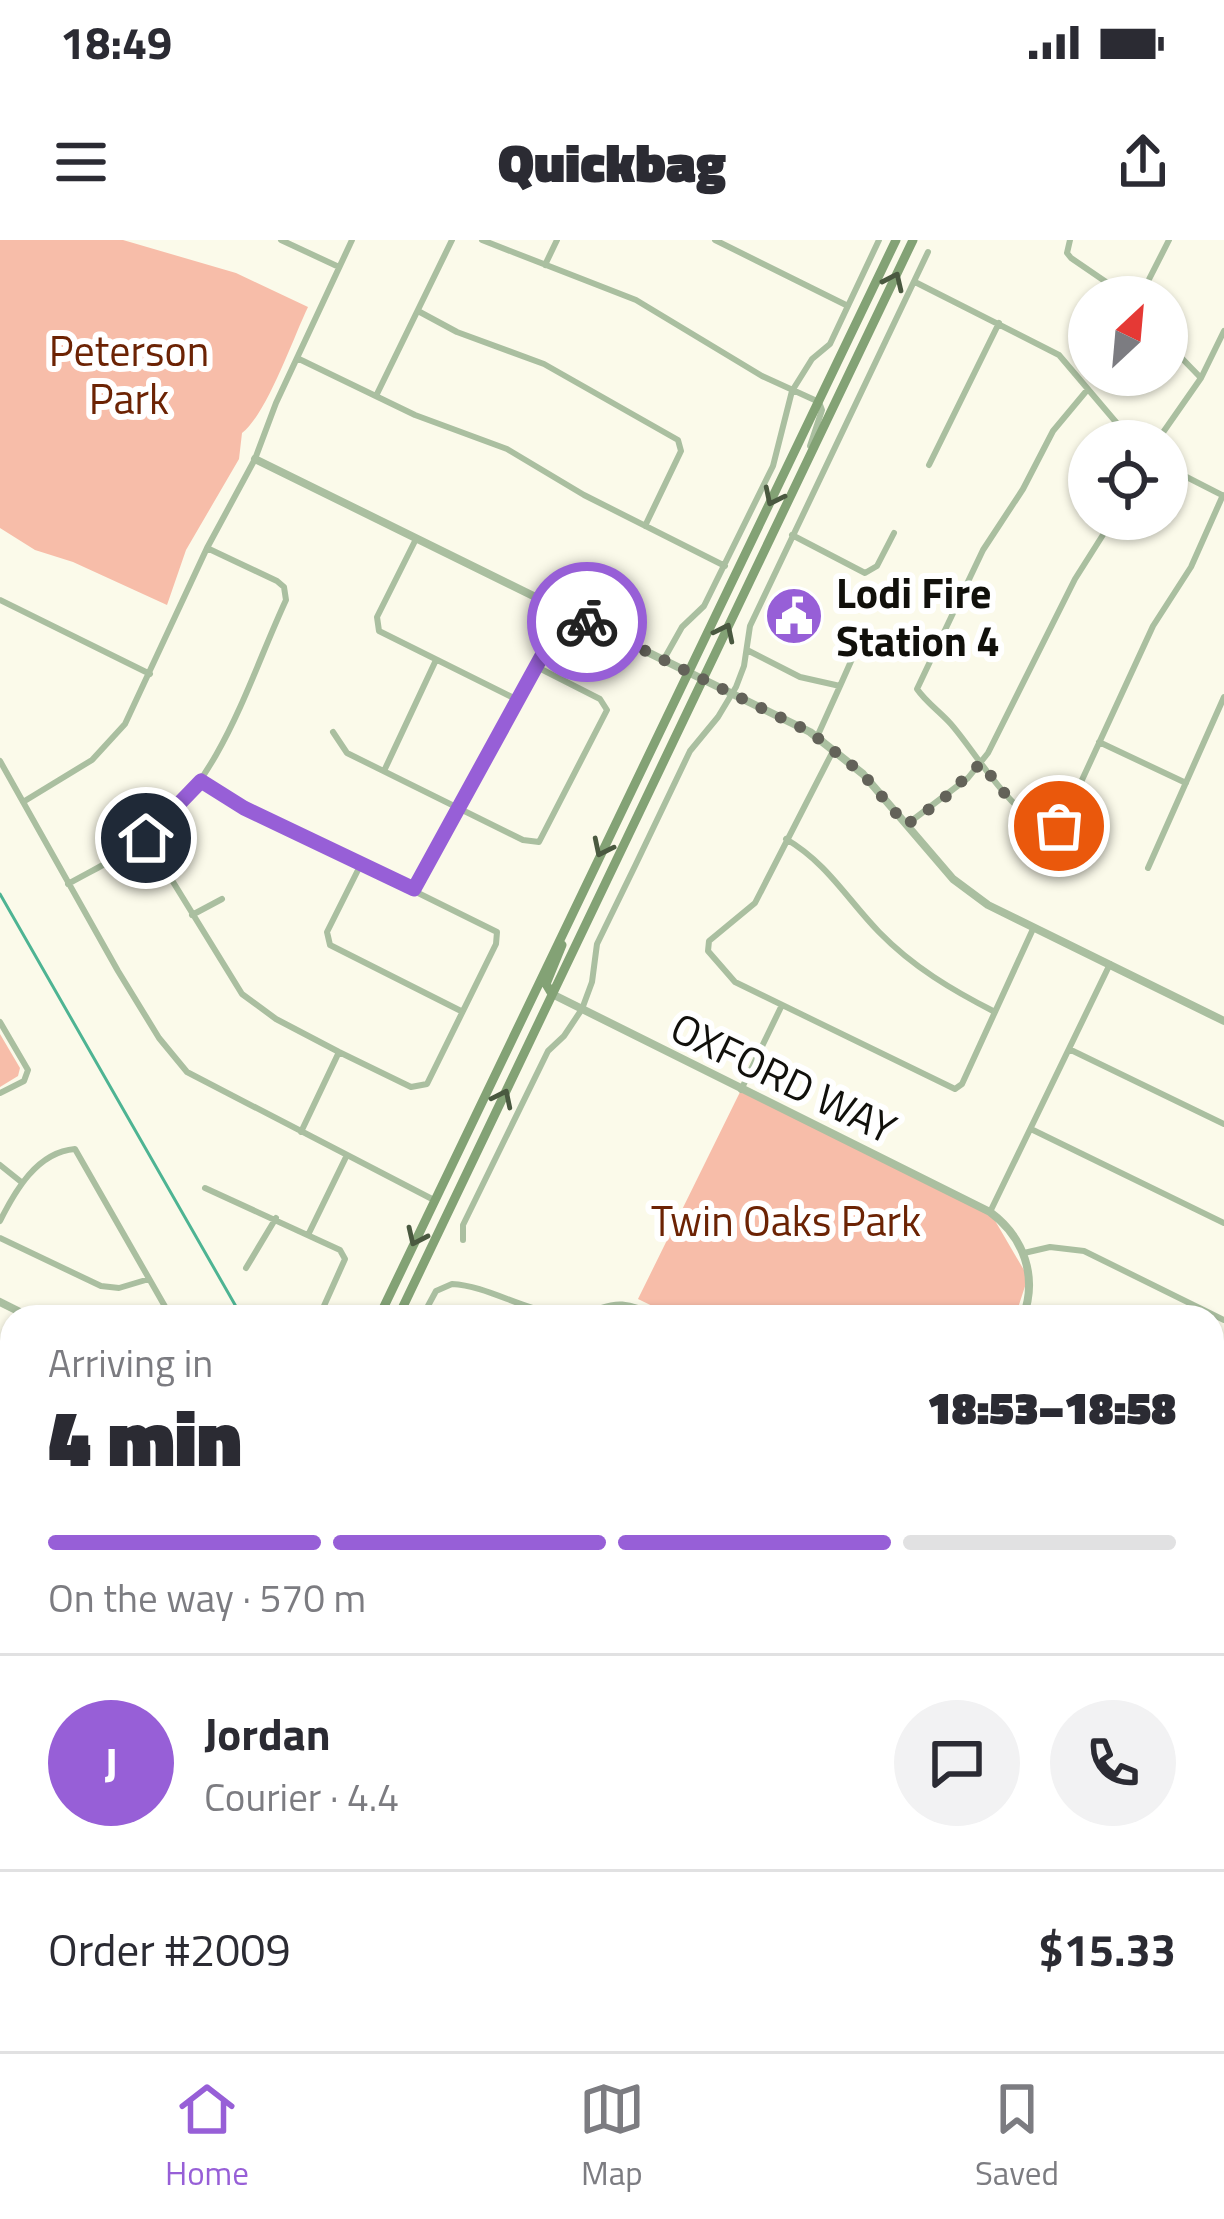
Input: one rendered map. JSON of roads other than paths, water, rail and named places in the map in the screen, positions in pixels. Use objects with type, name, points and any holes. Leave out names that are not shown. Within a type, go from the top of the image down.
[{"type":"main road","points":[[385,1305],[896,240]]},
{"type":"main road","points":[[404,1305],[913,240]]},
{"type":"main road","points":[[552,994],[546,984],[567,935],[569,917]]},
{"type":"main road","points":[[434,1200],[442,1210],[436,1235]]},
{"type":"street","points":[[281,240],[339,267]]},
{"type":"street","points":[[23,802],[102,752],[125,724],[207,548],[255,460],[296,358],[352,240]]},
{"type":"street","points":[[376,396],[452,240]]},
{"type":"street","points":[[482,240],[636,300],[711,347],[819,402],[822,410],[803,472]]},
{"type":"street","points":[[545,265],[557,240]]},
{"type":"street","points":[[715,240],[848,306]]},
{"type":"street","points":[[664,659],[682,627],[704,606],[778,452],[792,391],[812,359],[830,344],[879,240]]},
{"type":"street","points":[[1070,240],[1067,253],[1099,276]]},
{"type":"street","points":[[1150,276],[1168,240]]},
{"type":"street","points":[[463,1240],[463,1225],[548,1051],[582,1009],[592,982],[597,944],[690,751],[732,694],[750,626],[928,252]]},
{"type":"street","points":[[915,282],[1000,323],[1058,355],[1068,366]]},
{"type":"street","points":[[418,311],[457,332],[544,364],[678,440],[681,452],[645,526]]},
{"type":"street","points":[[929,465],[1000,323]]},
{"type":"street","points":[[1172,420],[1201,378],[1224,331]]},
{"type":"street","points":[[296,358],[507,449],[724,566]]},
{"type":"street","points":[[1188,365],[1201,378]]},
{"type":"street","points":[[1082,396],[1053,431],[1023,489],[1001,518],[917,689],[1018,807],[1046,826],[1055,828],[1064,819],[1153,626],[1191,567],[1224,496],[1188,478]]},
{"type":"street","points":[[1094,396],[1114,420]]},
{"type":"street","points":[[255,460],[817,737],[863,774],[953,879],[988,905],[1224,1022]]},
{"type":"street","points":[[791,535],[865,573],[877,566],[894,533]]},
{"type":"street","points":[[416,539],[377,616],[379,631],[518,700]]},
{"type":"street","points":[[906,825],[941,801],[981,763],[1100,540]]},
{"type":"street","points":[[68,884],[146,838],[201,781],[287,596],[277,581],[207,548]]},
{"type":"street","points":[[0,600],[150,674]]},
{"type":"street","points":[[414,889],[566,612]]},
{"type":"street","points":[[747,650],[800,677],[840,686]]},
{"type":"street","points":[[817,737],[856,650]]},
{"type":"street","points":[[384,771],[436,659]]},
{"type":"street","points":[[333,732],[340,748],[523,840],[539,842],[607,710],[594,696],[537,667]]},
{"type":"street","points":[[1148,868],[1224,697]]},
{"type":"street","points":[[1099,742],[1186,783]]},
{"type":"street","points":[[834,749],[752,908],[709,941],[709,951],[735,982],[953,1089],[962,1084],[1033,929]]},
{"type":"street","points":[[0,761],[148,1021],[187,1072],[434,1200]]},
{"type":"street","points":[[146,838],[242,994],[276,1019],[339,1052],[411,1087],[425,1086],[498,937],[492,928],[244,808],[201,781]]},
{"type":"street","points":[[786,839],[824,866],[864,916],[908,959],[995,1012]]},
{"type":"street","points":[[361,864],[327,932],[330,945],[462,1012]]},
{"type":"street","points":[[193,915],[222,899]]},
{"type":"street","points":[[1028,1305],[1024,1253],[990,1212],[1110,964]]},
{"type":"street","name":"OXFORD WAY","points":[[552,994],[990,1212]]},
{"type":"street","points":[[741,1090],[782,1007]]},
{"type":"street","points":[[0,1022],[27,1065],[27,1076],[0,1093]]},
{"type":"street","points":[[1070,1049],[1224,1124]]},
{"type":"street","points":[[301,1132],[339,1052]]},
{"type":"street","points":[[1032,1129],[1224,1223]]},
{"type":"street","points":[[0,1221],[20,1181],[59,1153],[75,1150],[164,1305]]},
{"type":"street","points":[[309,1234],[347,1155]]},
{"type":"street","points":[[0,1165],[20,1181]]},
{"type":"street","points":[[206,1188],[309,1234],[344,1256],[325,1305]]},
{"type":"street","points":[[246,1268],[276,1218]]},
{"type":"street","points":[[0,1238],[101,1286],[119,1288],[149,1279]]},
{"type":"street","points":[[1024,1253],[1050,1247],[1084,1251],[1194,1305]]},
{"type":"street","points":[[429,1305],[436,1292],[452,1284],[528,1305]]},
{"type":"waterway","points":[[0,894],[235,1305]]},
{"type":"place","name":"Lodi Fire Station 4","points":[[794,616]]},
{"type":"park label","name":"Peterson Park","points":[[129,374]]},
{"type":"park label","name":"Twin Oaks Park","points":[[786,1220]]}]
